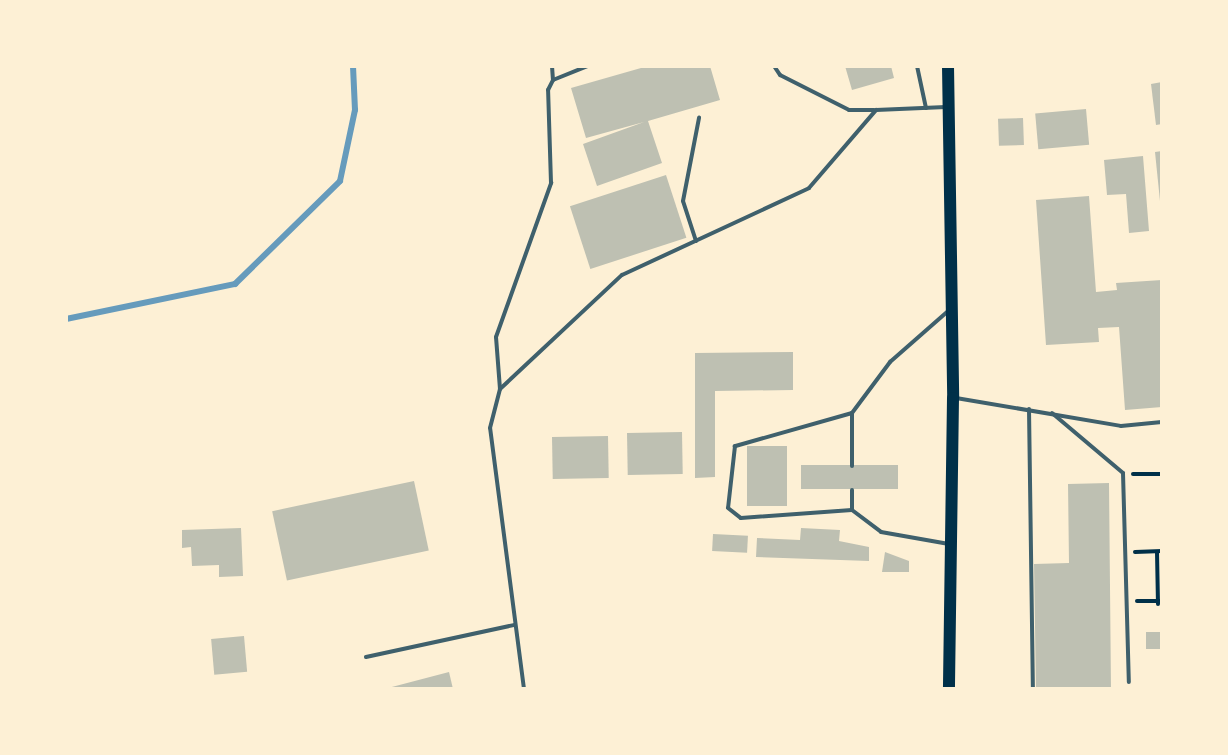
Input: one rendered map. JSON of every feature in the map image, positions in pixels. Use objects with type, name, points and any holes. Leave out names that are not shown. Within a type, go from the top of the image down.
[{"type":"main road","points":[[948,66],[953,307],[949,689]]},
{"type":"lane","points":[[524,689],[490,428],[500,389],[496,337],[551,183],[548,90],[553,80],[552,66]]},
{"type":"lane","points":[[553,80],[587,66]]},
{"type":"lane","points":[[774,66],[780,75],[849,110],[949,107]]},
{"type":"lane","points":[[917,66],[926,108]]},
{"type":"lane","points":[[500,389],[622,275],[809,188],[876,110]]},
{"type":"lane","points":[[696,241],[683,201],[699,118]]},
{"type":"lane","points":[[852,466],[852,413],[890,362],[953,307]]},
{"type":"lane","points":[[953,398],[1121,426],[1162,422]]},
{"type":"lane","points":[[1029,409],[1033,689]]},
{"type":"lane","points":[[852,413],[735,446],[728,508],[741,518],[852,510],[881,532],[951,544]]},
{"type":"lane","points":[[1052,413],[1123,473],[1129,682]]},
{"type":"lane","points":[[852,490],[852,510]]},
{"type":"lane","points":[[366,657],[514,625]]},
{"type":"path","points":[[1123,473],[1162,474]]},
{"type":"path","points":[[1125,552],[1159,551],[1159,602],[1127,602]]},
{"type":"building","points":[[648,66],[710,66],[720,100],[648,121],[662,163],[597,186],[583,144],[644,122],[586,138],[571,88]]},
{"type":"building","points":[[845,66],[891,66],[894,78],[852,90]]},
{"type":"building","points":[[1162,82],[1162,124],[1156,125],[1151,84]]},
{"type":"building","points":[[1086,109],[1089,145],[1038,149],[1035,113]]},
{"type":"building","points":[[1023,118],[1024,145],[999,146],[998,119]]},
{"type":"building","points":[[1162,151],[1162,201],[1160,201],[1155,152]]},
{"type":"building","points":[[1143,156],[1149,231],[1129,233],[1126,194],[1107,195],[1104,160]]},
{"type":"building","points":[[666,175],[686,238],[590,269],[570,206]]},
{"type":"building","points":[[1089,196],[1096,292],[1117,290],[1116,283],[1162,280],[1162,407],[1125,410],[1119,327],[1098,328],[1099,342],[1046,345],[1036,200]]},
{"type":"building","points":[[793,352],[793,390],[715,391],[715,477],[695,478],[695,353]]},
{"type":"building","points":[[682,432],[683,474],[628,475],[627,433]]},
{"type":"building","points":[[608,436],[609,478],[553,479],[552,437]]},
{"type":"building","points":[[747,446],[787,446],[787,506],[747,506]]},
{"type":"building","points":[[801,465],[898,465],[898,489],[801,489]]},
{"type":"building","points":[[414,481],[429,550],[287,581],[272,511]]},
{"type":"building","points":[[1109,483],[1111,689],[1036,689],[1034,564],[1069,563],[1068,484]]},
{"type":"building","points":[[241,528],[243,576],[219,577],[219,565],[192,566],[191,547],[182,548],[182,530]]},
{"type":"building","points":[[801,528],[840,530],[839,541],[869,547],[869,561],[756,557],[757,538],[800,540]]},
{"type":"building","points":[[713,534],[748,536],[747,553],[712,551]]},
{"type":"building","points":[[885,552],[909,561],[909,572],[882,572]]},
{"type":"building","points":[[1146,632],[1162,632],[1162,649],[1146,649]]},
{"type":"building","points":[[244,636],[247,672],[214,675],[211,639]]},
{"type":"building","points":[[449,672],[453,689],[388,689],[388,688]]},
{"type":"waterway","points":[[66,319],[235,284],[340,181],[355,110],[353,66]]}]
